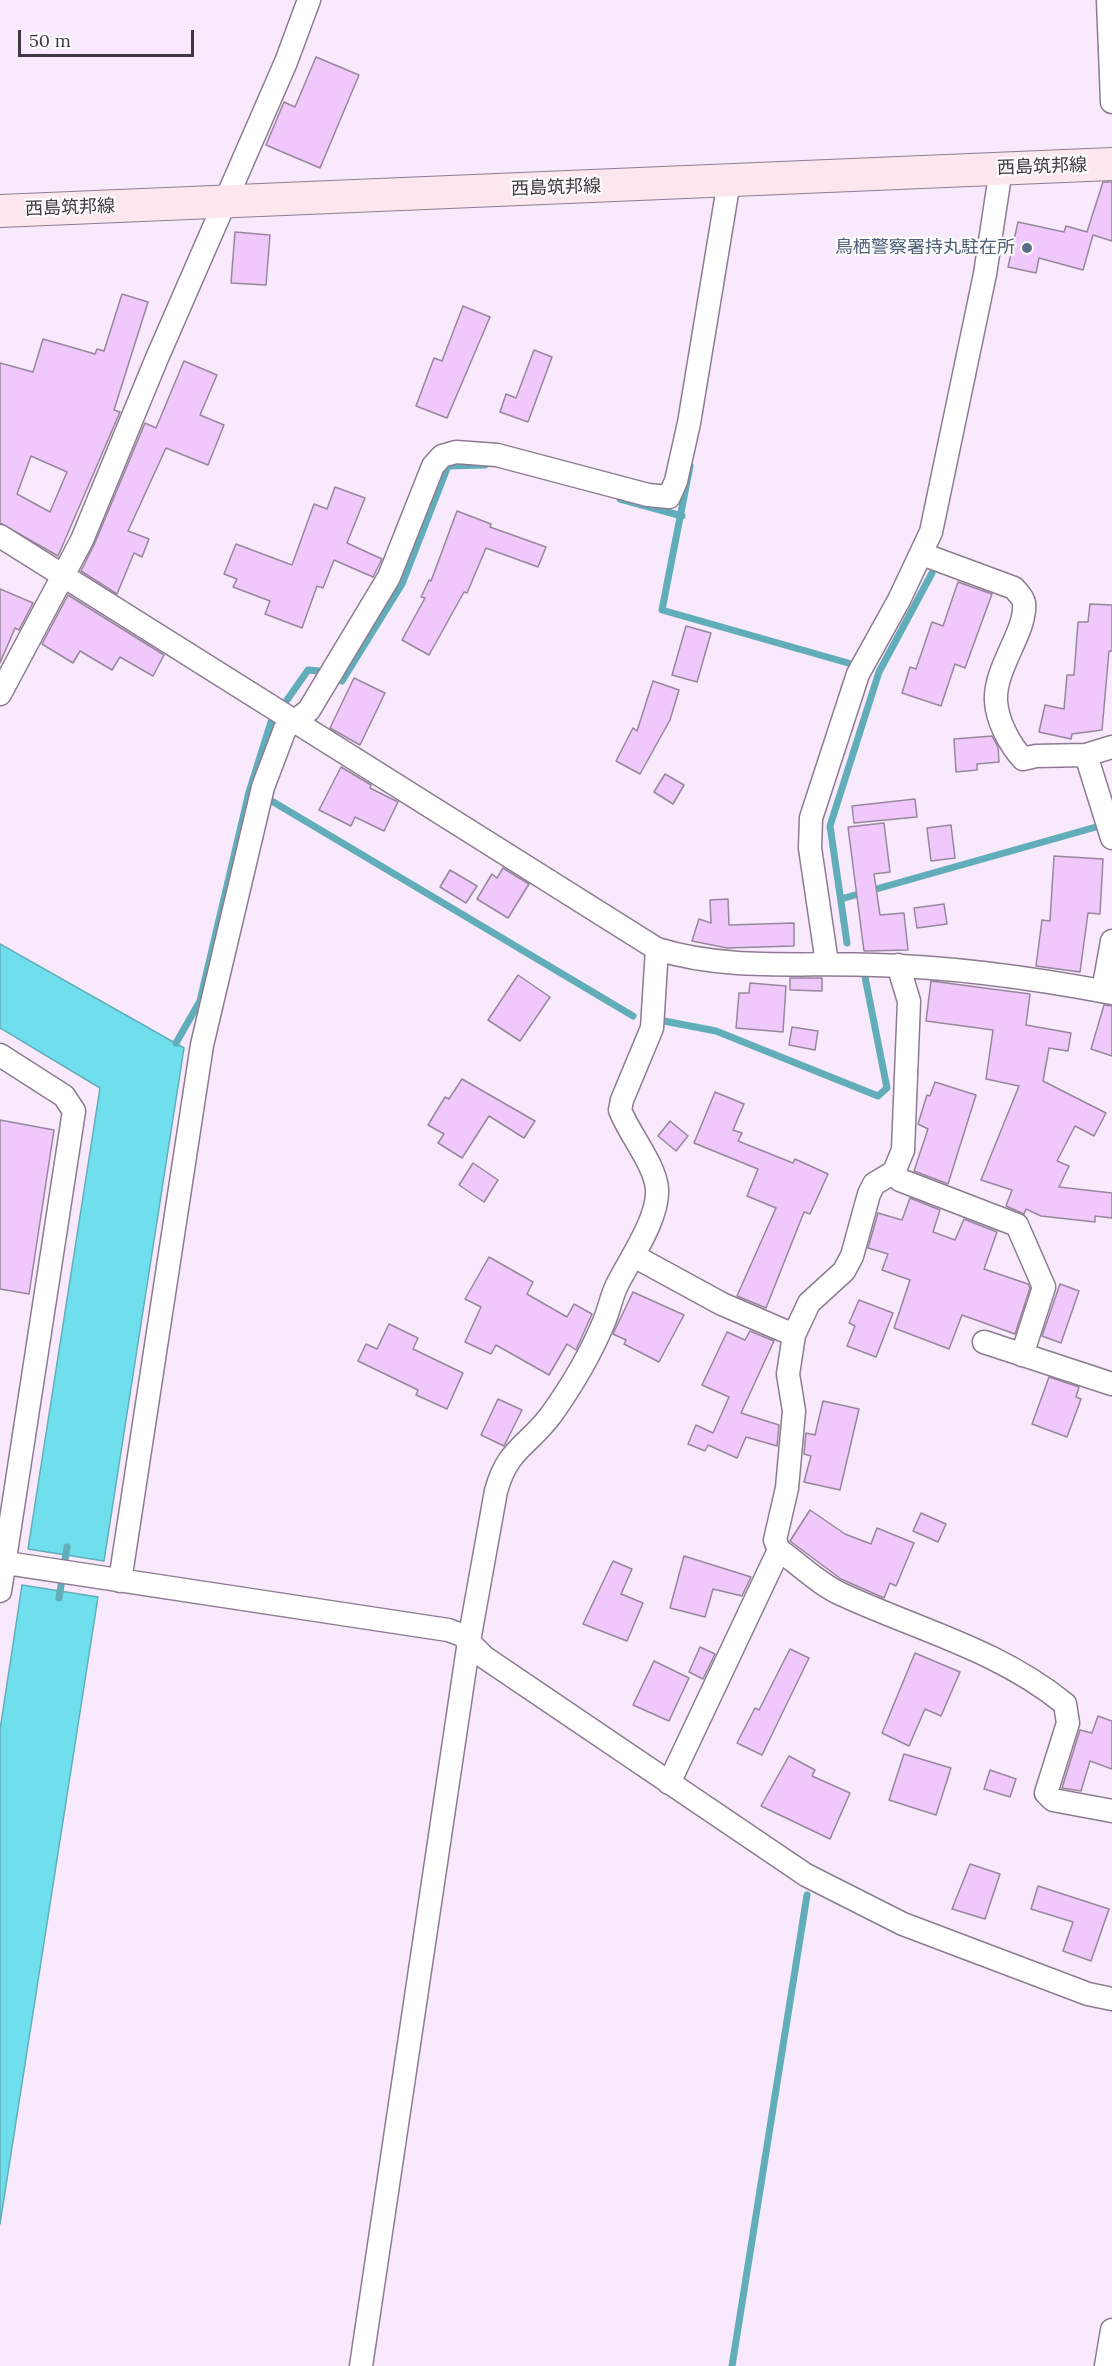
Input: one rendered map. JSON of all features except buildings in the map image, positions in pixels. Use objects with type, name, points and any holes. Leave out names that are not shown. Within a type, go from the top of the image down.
[{"type":"main road","name":"西島筑邦線","points":[[0,211],[1112,164]]},
{"type":"street","points":[[0,694],[82,540],[309,0]]},
{"type":"street","points":[[1108,0],[1112,102]]},
{"type":"street","points":[[827,963],[810,848],[811,818],[858,674],[922,554],[931,532],[980,298],[1000,169]]},
{"type":"street","points":[[120,1581],[202,1045],[263,787],[285,729],[309,710],[389,577],[433,466],[442,456],[456,453],[497,455],[648,495],[669,497],[676,481],[689,423],[729,181]]},
{"type":"street","points":[[0,536],[152,629],[447,819],[657,949],[705,961],[750,964],[827,963],[957,968],[1108,992],[1112,941]]},
{"type":"street","points":[[922,554],[1014,588],[1022,596],[1023,615],[999,677],[996,701],[1002,723],[1015,750],[1023,759],[1036,756],[1086,755],[1112,747]]},
{"type":"street","points":[[1086,755],[1112,838]]},
{"type":"street","points":[[361,2366],[469,1641],[502,1469],[511,1456],[538,1431],[552,1414],[582,1366],[657,1202],[657,1186],[620,1110],[652,1028],[657,949]]},
{"type":"street","points":[[898,965],[909,1000],[903,1150],[894,1172],[874,1184],[852,1256],[844,1271],[808,1303],[794,1335],[788,1374],[794,1411],[787,1488],[775,1540],[779,1550],[841,1594],[921,1625],[1010,1666],[1044,1687],[1065,1704],[1068,1723],[1046,1793],[1053,1800],[1112,1811]]},
{"type":"street","points":[[0,1055],[64,1096],[74,1111],[2,1562],[0,1591]]},
{"type":"street","points":[[894,1172],[900,1180],[1017,1225],[1044,1287],[1022,1355]]},
{"type":"street","points":[[634,1256],[722,1304],[794,1335]]},
{"type":"street","points":[[984,1342],[1112,1384]]},
{"type":"street","points":[[669,1783],[779,1550]]},
{"type":"street","points":[[2,1562],[448,1630],[462,1635],[484,1657],[806,1875],[903,1924],[1088,1994],[1112,1999]]},
{"type":"street","points":[[1106,2366],[1112,2330]]},
{"type":"water","points":[[0,944],[184,1048],[104,1561],[28,1549],[100,1088],[0,1028]]},
{"type":"water","points":[[22,1585],[98,1597],[0,2224],[0,1730]]},
{"type":"waterway","points":[[342,681],[402,584],[448,466],[485,465]]},
{"type":"waterway","points":[[690,466],[662,610],[848,663]]},
{"type":"waterway","points":[[620,499],[682,516]]},
{"type":"waterway","points":[[847,943],[830,826],[879,672],[932,573]]},
{"type":"waterway","points":[[287,700],[308,670],[319,671]]},
{"type":"waterway","points":[[176,1043],[200,1001],[249,792],[271,722]]},
{"type":"waterway","points":[[270,800],[633,1016]]},
{"type":"waterway","points":[[841,899],[1096,827]]},
{"type":"waterway","points":[[664,1021],[716,1031],[878,1096],[887,1088],[865,977]]},
{"type":"waterway","points":[[59,1598],[67,1547]]},
{"type":"waterway","points":[[732,2366],[807,1895]]},
{"type":"place","name":"鳥栖警察署持丸駐在所","points":[[1027,248]]}]
